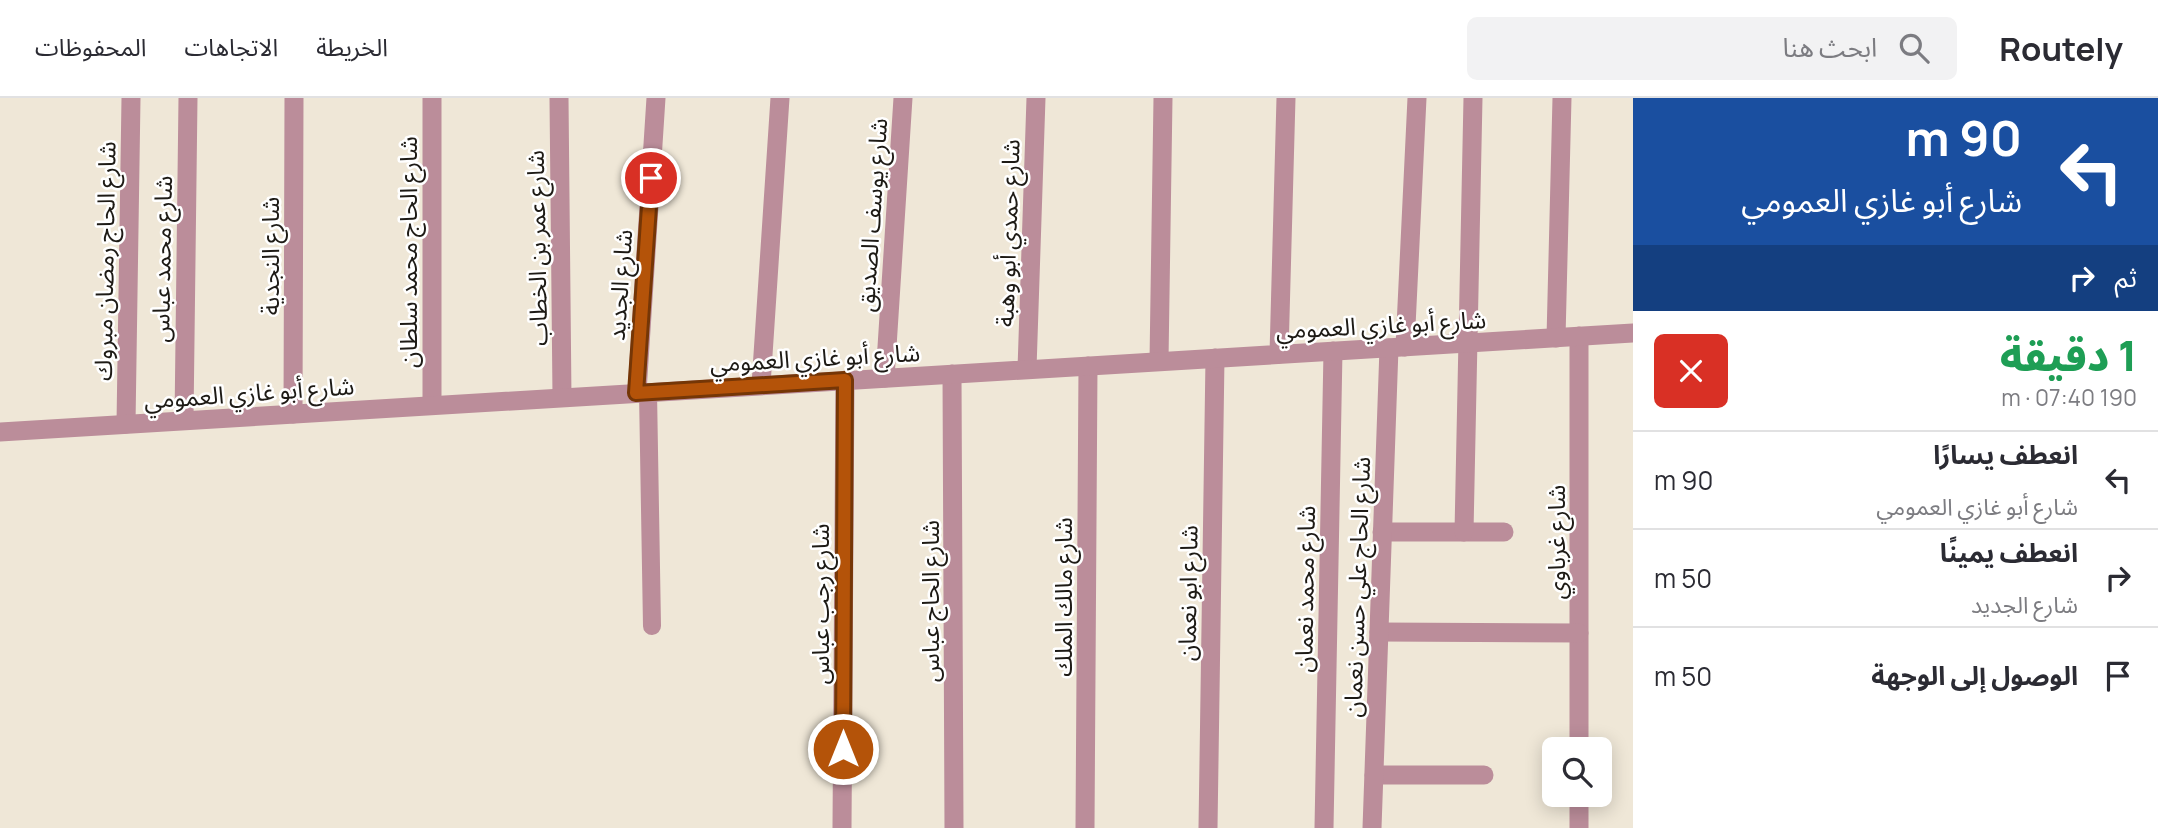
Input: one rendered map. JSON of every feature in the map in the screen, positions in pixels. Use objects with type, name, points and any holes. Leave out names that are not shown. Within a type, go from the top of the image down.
[{"type":"street","name":"شارع الحاج رمضان مبروك","points":[[126,424],[131,98]]},
{"type":"street","name":"شارع محمد عباس","points":[[184,420],[188,98]]},
{"type":"street","name":"شارع النجدية","points":[[292,414],[294,98]]},
{"type":"street","name":"شارع الحاج محمد سلطان","points":[[432,98],[432,405]]},
{"type":"street","name":"شارع عمر بن الخطاب","points":[[558,98],[562,397]]},
{"type":"street","name":"شارع الجديد","points":[[642,392],[656,98]]},
{"type":"street","points":[[761,385],[779,98]]},
{"type":"street","name":"شارع يوسف الصديق","points":[[884,377],[903,98]]},
{"type":"street","name":"شارع حمدي أبو وهبة","points":[[1027,369],[1036,98]]},
{"type":"street","points":[[1159,361],[1163,98]]},
{"type":"street","points":[[1279,354],[1286,98]]},
{"type":"street","name":"شارع الحاج علي حسن نعمان","points":[[1372,828],[1382,532],[1417,98]]},
{"type":"street","points":[[1464,532],[1473,98]]},
{"type":"street","points":[[1556,338],[1562,98]]},
{"type":"street","name":"شارع أبو غازي العمومي","points":[[0,432],[1633,333]]},
{"type":"street","name":"شارع غرباوي","points":[[1579,336],[1579,737]]},
{"type":"street","name":"شارع محمد نعمان","points":[[1324,828],[1333,351]]},
{"type":"street","name":"شارع ابو نعمان","points":[[1209,828],[1215,358]]},
{"type":"street","name":"شارع مالك الملك","points":[[1085,828],[1088,366]]},
{"type":"street","name":"شارع الحاج عباس","points":[[952,374],[954,828]]},
{"type":"street","name":"شارع رجب عباس","points":[[842,828],[845,380]]},
{"type":"street","points":[[1382,532],[1504,532]]},
{"type":"street","points":[[1379,632],[1579,633]]},
{"type":"street","points":[[1374,775],[1484,775]]},
{"type":"street","points":[[1579,807],[1579,828]]},
{"type":"lane","points":[[642,392],[652,626]]},
{"type":"route","points":[[651,178],[636,393],[845,380],[843,749]]}]
